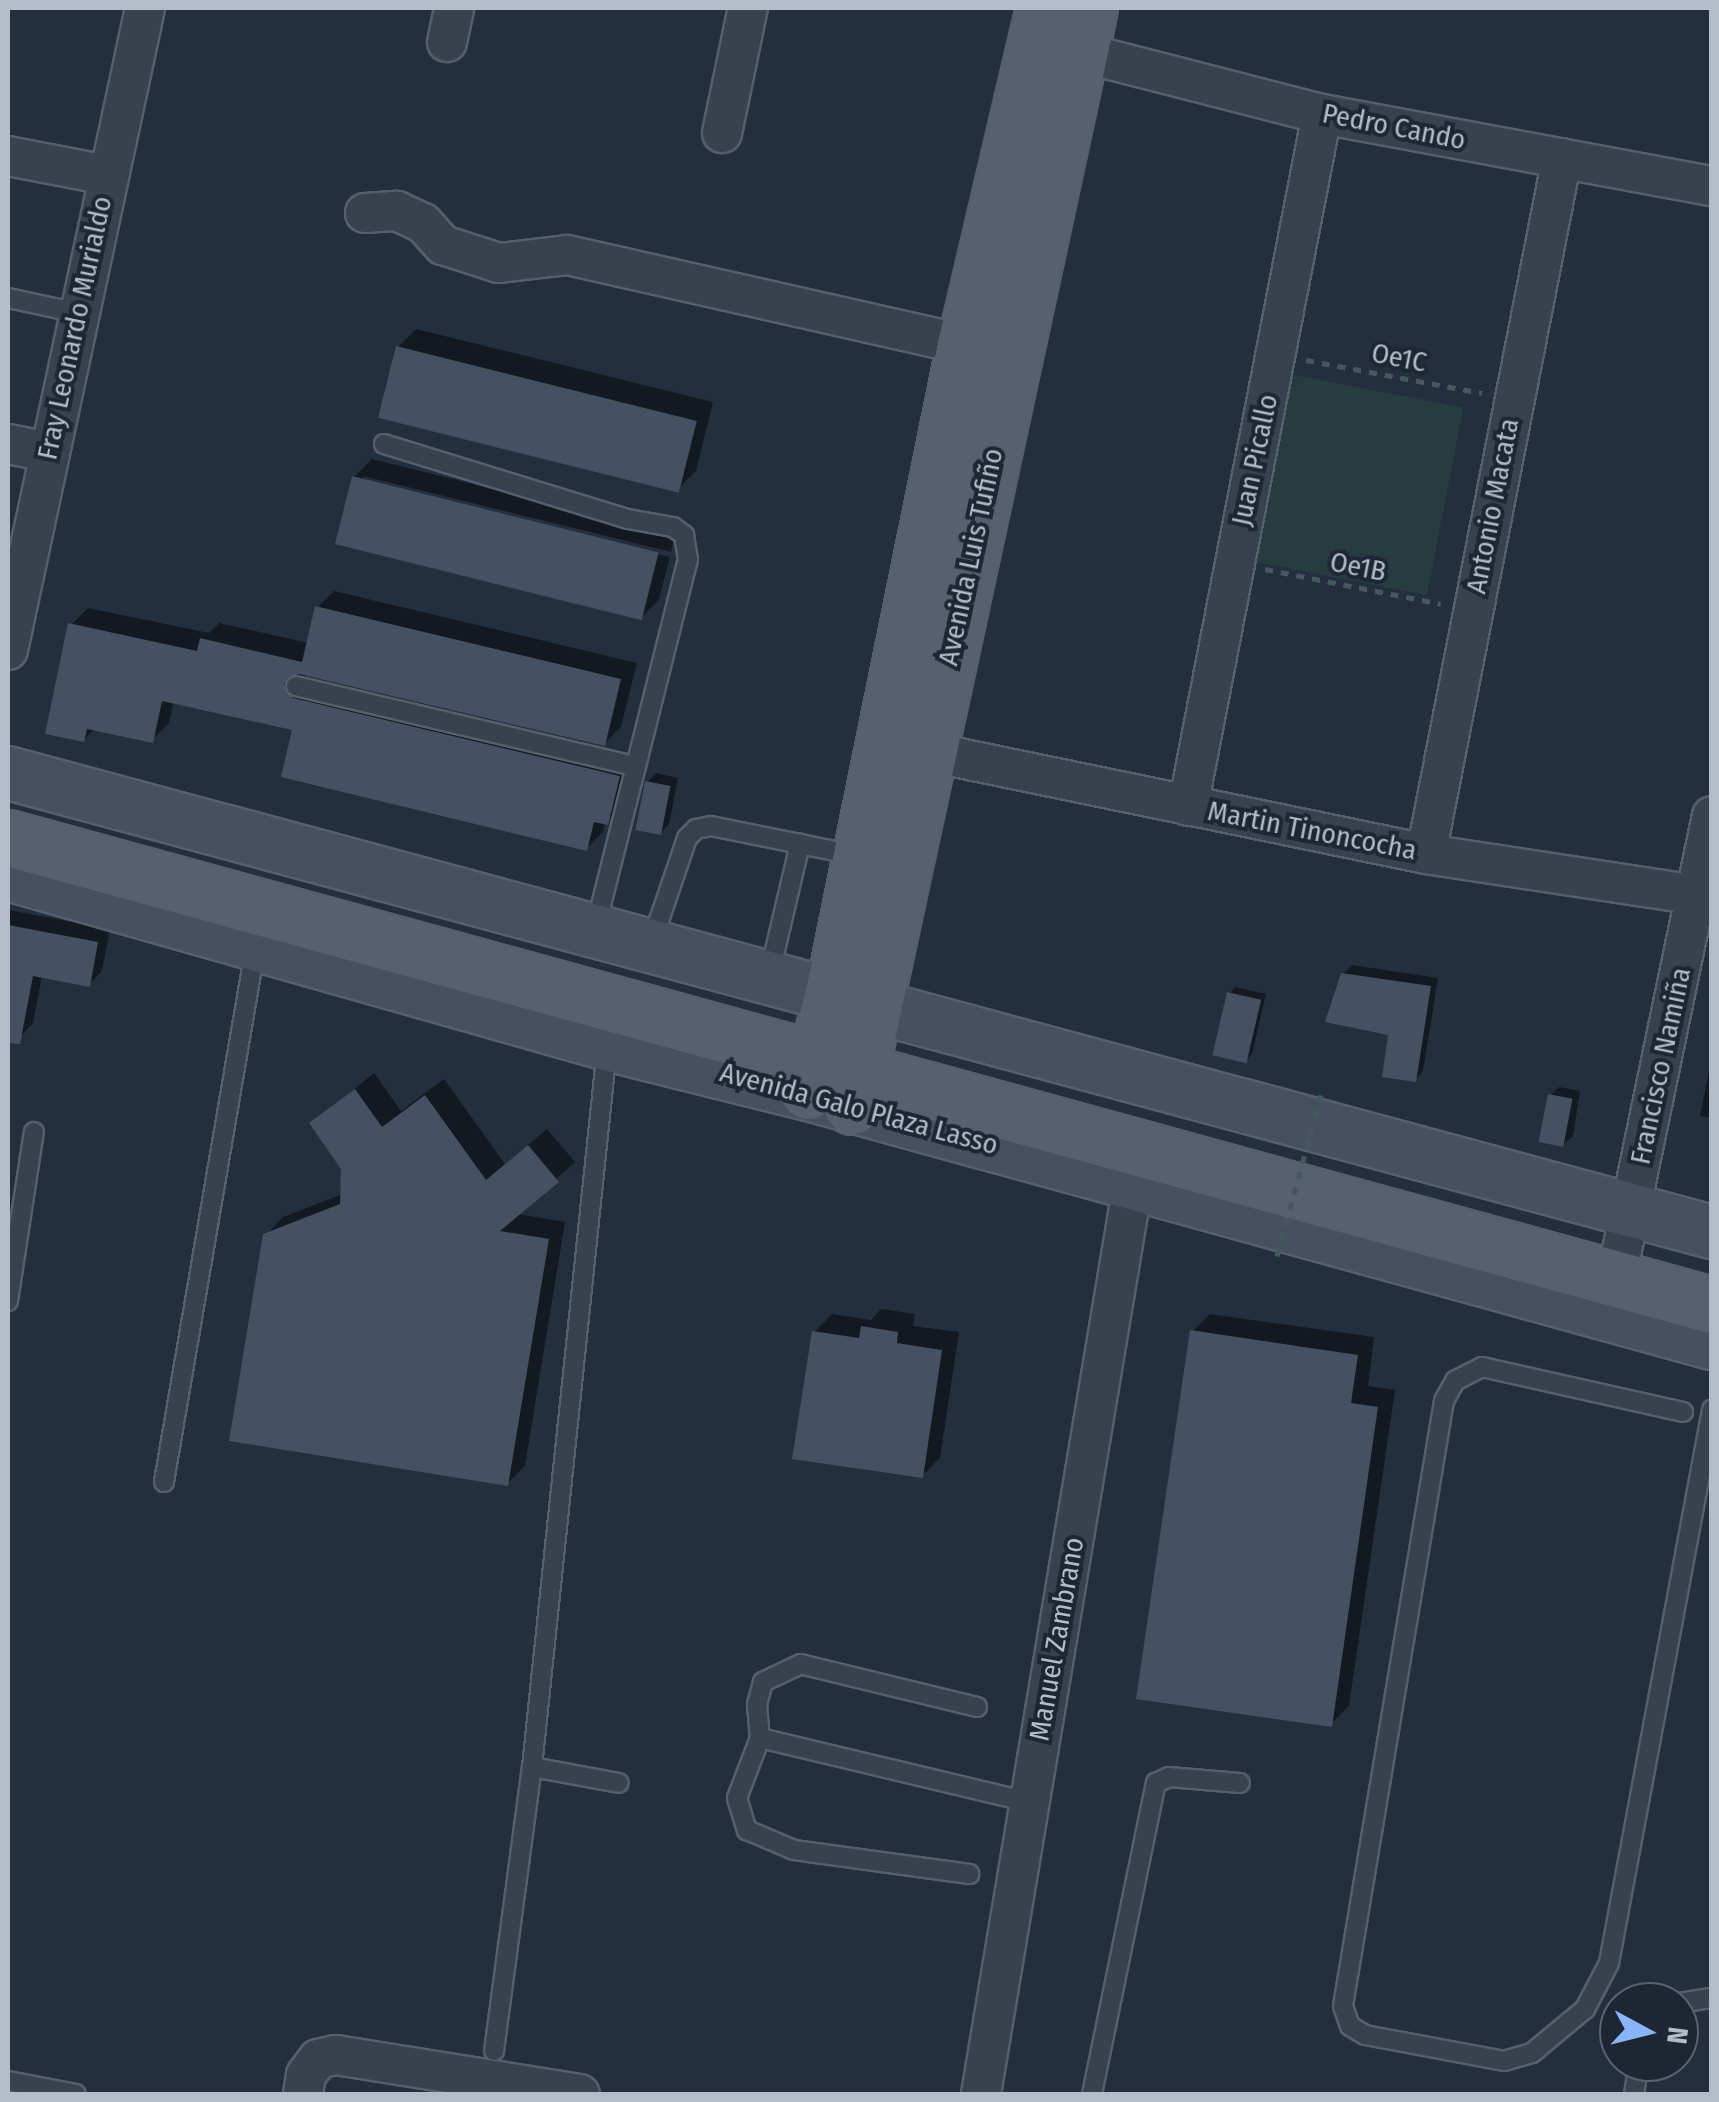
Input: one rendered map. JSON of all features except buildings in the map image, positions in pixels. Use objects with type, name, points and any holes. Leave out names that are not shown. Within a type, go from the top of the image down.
[{"type":"main road","name":"Avenida Luis Tufiño","points":[[842,1048],[861,856],[964,346],[1044,8]]},
{"type":"main road","name":"Avenida Luis Tufiño","points":[[842,1048],[930,752],[1084,30]]},
{"type":"main road","name":"Avenida Galo Plaza Lasso","points":[[8,773],[768,976],[842,1048],[1133,1184],[1620,1263],[1712,1270]]},
{"type":"main road","name":"Avenida Galo Plaza Lasso","points":[[8,806],[842,1048],[1620,1263],[1712,1305]]},
{"type":"main road","name":"Avenida Galo Plaza Lasso","points":[[8,838],[842,1048],[1620,1263],[1712,1344]]},
{"type":"main road","name":"Avenida Galo Plaza Lasso","points":[[8,874],[607,1044],[842,1048]]},
{"type":"main road","name":"Avenida Galo Plaza Lasso","points":[[1620,1263],[1712,1232]]},
{"type":"street","name":"Fray Leonardo Murialdo","points":[[8,650],[145,8]]},
{"type":"street","points":[[722,133],[748,8]]},
{"type":"street","name":"Pedro Cando","points":[[1084,30],[1322,114],[1712,186]]},
{"type":"street","name":"Juan Picallo","points":[[1188,806],[1322,114]]},
{"type":"street","points":[[8,156],[107,175]]},
{"type":"street","name":"Antonio Macata","points":[[1426,854],[1562,158]]},
{"type":"street","points":[[365,213],[397,211],[423,224],[444,245],[499,263],[567,255],[964,346]]},
{"type":"street","points":[[8,444],[49,452]]},
{"type":"street","name":"Martin Tinoncocha","points":[[930,752],[1426,854],[1696,895]]},
{"type":"street","name":"Francisco Namiña","points":[[1620,1263],[1712,816]]},
{"type":"street","name":"Manuel Zambrano","points":[[980,2094],[1133,1184]]},
{"type":"street","points":[[303,2094],[306,2075],[318,2059],[336,2055],[580,2094]]},
{"type":"lane","points":[[8,298],[78,312]]},
{"type":"lane","points":[[384,444],[684,534],[688,558],[595,930]]},
{"type":"lane","points":[[296,686],[634,766]]},
{"type":"lane","points":[[651,944],[687,838],[696,828],[711,826],[861,856]]},
{"type":"lane","points":[[768,976],[800,844]]},
{"type":"lane","points":[[164,1482],[256,944]]},
{"type":"lane","points":[[494,2050],[532,1767],[607,1044]]},
{"type":"lane","points":[[8,1301],[34,1132]]},
{"type":"lane","points":[[1682,1412],[1482,1367],[1455,1381],[1444,1401],[1343,2006],[1350,2026],[1366,2034],[1504,2061],[1532,2053],[1586,2009],[1609,1963],[1712,1410]]},
{"type":"lane","points":[[969,1874],[794,1850],[747,1830],[737,1798],[760,1738],[757,1706],[763,1682],[801,1664],[977,1707]]},
{"type":"lane","points":[[760,1738],[1030,1802]]},
{"type":"lane","points":[[532,1767],[619,1783]]},
{"type":"lane","points":[[1092,2094],[1156,1783],[1169,1777],[1240,1783]]},
{"type":"lane","points":[[8,2080],[76,2094]]},
{"type":"path","name":"Oe1C","points":[[1277,355],[1514,399]]},
{"type":"path","name":"Oe1B","points":[[1234,563],[1473,610]]},
{"type":"path","points":[[1277,1256],[1321,1095]]},
{"type":"green space","points":[[1269,370],[1463,408],[1427,595],[1233,557]]}]
